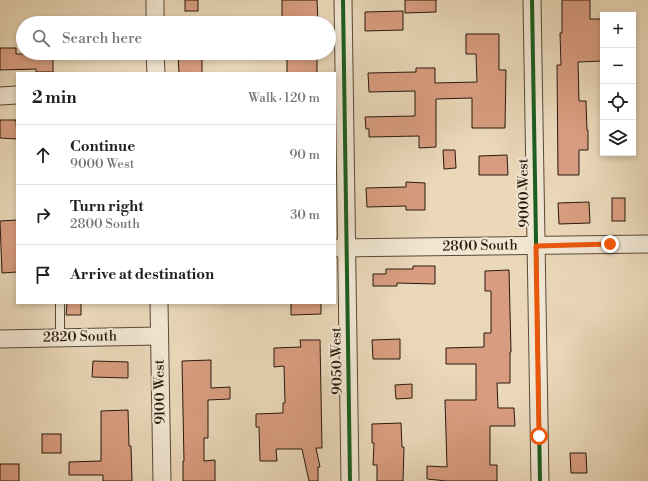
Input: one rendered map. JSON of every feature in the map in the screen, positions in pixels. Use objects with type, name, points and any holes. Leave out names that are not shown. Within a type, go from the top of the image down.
[{"type":"street","points":[[155,0],[155,16]]},
{"type":"street","name":"9050 West","points":[[343,0],[341,248],[350,481]]},
{"type":"street","name":"9000 West","points":[[532,0],[540,481]]},
{"type":"street","points":[[155,60],[156,72]]},
{"type":"street","points":[[0,96],[16,95]]},
{"type":"street","name":"2800 South","points":[[341,248],[648,244]]},
{"type":"street","name":"9100 West","points":[[159,304],[162,481]]},
{"type":"street","name":"2820 South","points":[[0,339],[159,336]]},
{"type":"lane","points":[[60,304],[60,338]]},
{"type":"building","points":[[185,0],[198,0],[198,11],[185,11]]},
{"type":"building","points":[[282,0],[317,0],[318,16],[282,16]]},
{"type":"building","points":[[405,0],[436,0],[436,12],[405,13]]},
{"type":"building","points":[[562,0],[590,0],[590,19],[600,19],[600,61],[578,62],[579,101],[586,101],[588,130],[588,150],[579,150],[579,175],[558,175],[557,65],[561,65],[560,33],[562,33]]},
{"type":"building","points":[[403,11],[403,30],[365,31],[365,12]]},
{"type":"building","points":[[466,34],[499,34],[499,70],[506,70],[505,128],[472,128],[472,98],[436,99],[436,147],[419,148],[419,136],[369,137],[369,129],[366,129],[365,117],[415,116],[415,91],[369,92],[368,73],[416,72],[416,68],[435,68],[435,83],[477,82],[476,54],[466,54]]},
{"type":"building","points":[[0,48],[16,48],[16,60],[53,60],[53,72],[36,72],[36,69],[0,70]]},
{"type":"building","points":[[178,60],[202,60],[202,72],[179,72]]},
{"type":"building","points":[[287,60],[317,60],[317,72],[287,72]]},
{"type":"building","points":[[0,120],[16,120],[16,139],[0,138]]},
{"type":"building","points":[[443,150],[455,150],[456,168],[444,169]]},
{"type":"building","points":[[507,155],[508,175],[479,175],[479,156]]},
{"type":"building","points":[[406,182],[425,183],[425,210],[406,210],[406,206],[367,207],[366,188],[406,187]]},
{"type":"building","points":[[612,198],[625,198],[625,221],[612,221]]},
{"type":"building","points":[[589,202],[590,223],[559,224],[558,203]]},
{"type":"building","points":[[16,220],[16,272],[2,273],[0,221]]},
{"type":"building","points":[[413,266],[435,266],[435,284],[397,283],[397,286],[373,286],[373,274],[386,274],[386,269],[413,269]]},
{"type":"building","points":[[509,270],[511,352],[510,383],[497,383],[498,408],[514,408],[515,426],[490,426],[490,465],[497,465],[497,481],[447,481],[427,479],[427,466],[447,467],[445,400],[476,400],[476,364],[446,364],[446,348],[484,347],[484,333],[491,333],[491,291],[485,291],[485,271]]},
{"type":"building","points":[[67,304],[81,304],[81,315],[66,315]]},
{"type":"building","points":[[291,304],[321,304],[321,314],[291,315]]},
{"type":"building","points":[[400,339],[400,359],[373,359],[372,340]]},
{"type":"building","points":[[300,340],[320,340],[322,448],[316,448],[320,467],[318,467],[318,481],[309,481],[302,449],[276,449],[277,461],[260,461],[259,427],[256,427],[256,414],[283,413],[283,403],[285,403],[284,366],[274,367],[274,348],[301,347]]},
{"type":"building","points":[[211,360],[211,388],[230,387],[230,399],[208,400],[208,438],[204,438],[204,461],[215,460],[215,481],[183,481],[182,361]]},
{"type":"building","points":[[93,361],[128,362],[128,378],[92,377]]},
{"type":"building","points":[[412,384],[412,398],[396,399],[395,385]]},
{"type":"building","points":[[128,410],[132,481],[103,481],[103,475],[69,475],[69,462],[101,461],[101,411]]},
{"type":"building","points":[[401,423],[402,447],[404,447],[403,481],[377,481],[377,465],[373,465],[374,443],[372,443],[372,424]]},
{"type":"building","points":[[42,434],[61,434],[61,453],[42,453]]},
{"type":"building","points":[[570,453],[586,453],[587,473],[571,473]]},
{"type":"building","points":[[0,464],[19,464],[19,481],[0,481]]},
{"type":"cycle path","points":[[343,0],[350,481]]},
{"type":"cycle path","points":[[532,0],[540,481]]},
{"type":"route","points":[[539,436],[536,246],[610,244]]}]
